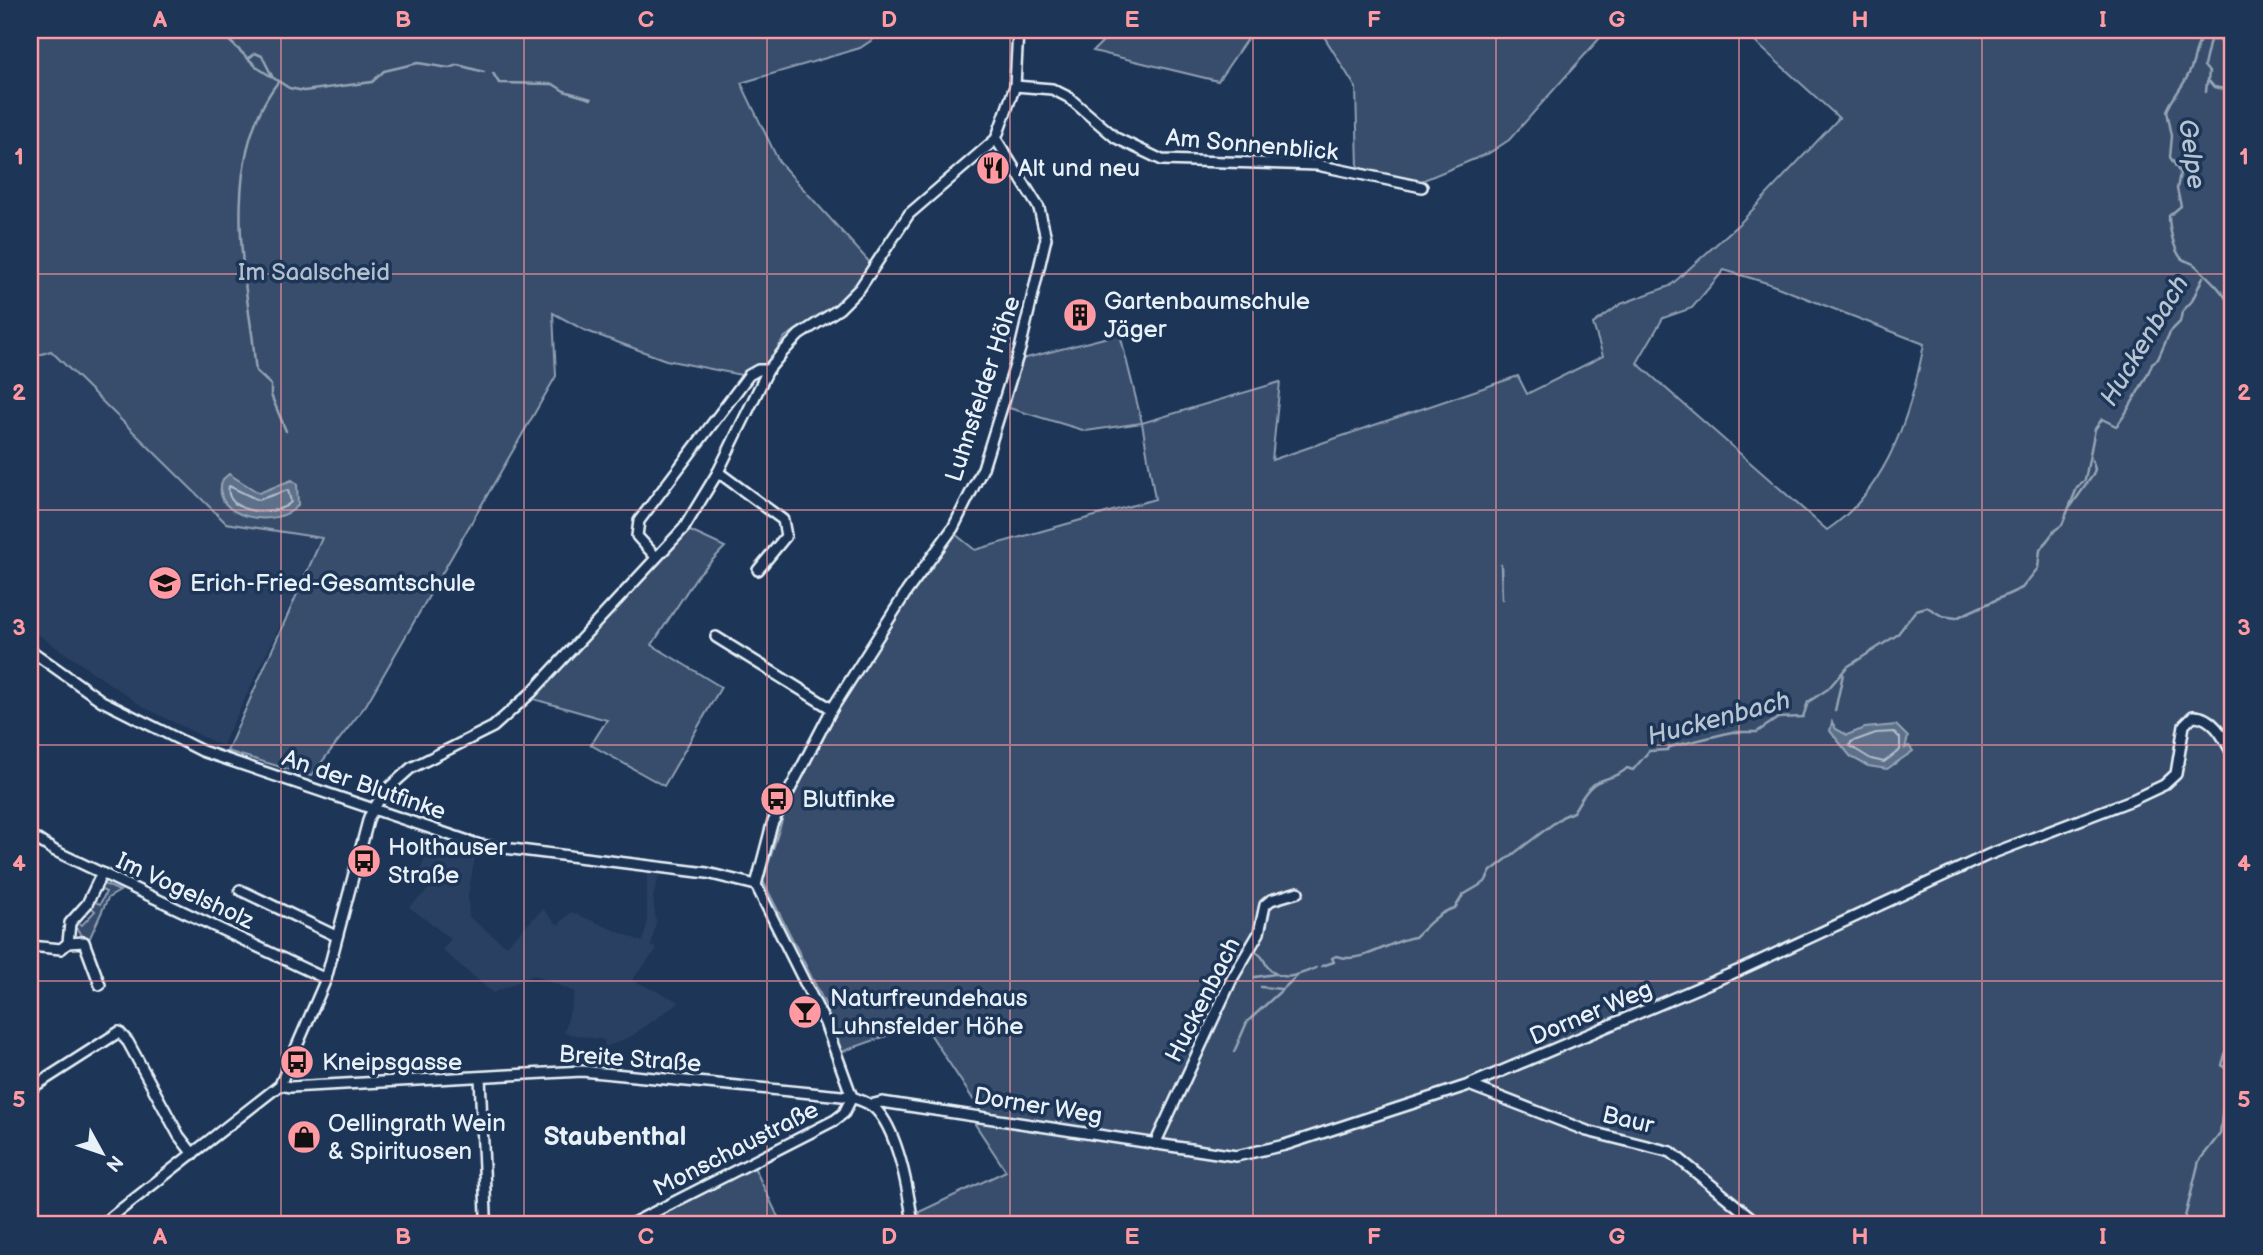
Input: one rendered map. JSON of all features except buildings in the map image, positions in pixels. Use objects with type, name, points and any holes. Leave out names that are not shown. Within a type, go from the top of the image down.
[{"type":"street","points":[[101,1225],[278,1087],[326,979],[372,809],[395,780],[411,768],[501,720],[532,692],[684,528],[718,472],[768,370],[799,335],[839,309],[860,288],[891,240],[925,198],[996,139],[1015,86],[1018,30]]},
{"type":"street","name":"Am Sonnenblick","points":[[1015,86],[1052,89],[1068,97],[1115,138],[1162,160],[1317,165],[1422,187]]},
{"type":"street","name":"Luhnsfelder Höhe","points":[[755,886],[772,824],[832,709],[907,592],[953,528],[983,468],[1006,396],[1046,239],[1039,208],[996,139]]},
{"type":"street","points":[[656,557],[637,536],[639,521],[744,380],[758,370],[768,370]]},
{"type":"street","points":[[718,472],[783,520],[786,536],[758,570]]},
{"type":"street","points":[[716,637],[832,709]]},
{"type":"street","name":"An der Blutfinke","points":[[30,650],[102,701],[202,751],[480,845],[707,873],[755,886]]},
{"type":"street","name":"Dorner Weg","points":[[870,1105],[882,1102],[1246,1156],[1375,1118],[1469,1085],[1740,970],[1988,855],[2164,785],[2176,774],[2184,725],[2193,716],[2204,718],[2217,729],[2233,755]]},
{"type":"street","name":"Im Vogelsholz","points":[[30,835],[102,873],[326,979]]},
{"type":"street","points":[[68,943],[70,923],[87,904],[102,873]]},
{"type":"street","points":[[755,886],[825,1023],[852,1097]]},
{"type":"street","points":[[240,890],[336,936]]},
{"type":"street","name":"Huckenbach","points":[[1155,1143],[1232,979],[1259,933],[1265,905],[1271,900],[1298,892]]},
{"type":"street","points":[[30,946],[61,948],[68,943],[84,942],[100,985]]},
{"type":"street","points":[[30,1089],[119,1032],[128,1042],[180,1136],[193,1154]]},
{"type":"street","name":"Breite Straße","points":[[278,1087],[582,1071],[852,1097],[870,1105]]},
{"type":"street","points":[[480,1077],[486,1214],[484,1225]]},
{"type":"street","name":"Baur","points":[[1469,1085],[1587,1131],[1671,1152],[1760,1225]]},
{"type":"street","name":"Monschaustraße","points":[[629,1225],[835,1120],[844,1113],[852,1097]]},
{"type":"street","points":[[870,1105],[880,1114],[908,1180],[913,1225]]},
{"type":"shaded area","name":"Erich-Fried-Gesamtschule","points":[[51,350],[226,523],[322,538],[222,746],[145,708],[30,629],[30,358]]},
{"type":"shaded area","points":[[432,837],[476,852],[468,895],[469,917],[506,946],[543,909],[558,925],[571,912],[643,942],[647,923],[647,873],[659,875],[653,897],[656,923],[651,946],[657,949],[632,980],[680,1002],[630,1037],[605,1047],[604,1040],[564,1033],[575,992],[534,975],[493,993],[442,950],[451,939],[409,907],[436,883],[418,877]]},
{"type":"green space","name":"Im Saalscheid","points":[[30,30],[887,30],[860,48],[741,83],[779,162],[872,265],[867,276],[845,299],[785,337],[767,364],[741,375],[666,360],[584,330],[553,313],[556,376],[366,705],[311,776],[227,751],[322,538],[226,523],[51,351],[30,358]]},
{"type":"green space","points":[[1114,30],[1253,30],[1218,81],[1093,51]]},
{"type":"green space","points":[[1320,30],[1607,30],[1509,140],[1489,153],[1419,182],[1358,168],[1356,88]]},
{"type":"green space","points":[[1742,30],[2233,30],[2233,1225],[923,1225],[919,1212],[1006,1171],[975,1124],[980,1110],[923,1023],[841,1052],[825,1004],[763,881],[784,814],[834,717],[888,626],[955,534],[975,550],[1155,499],[1142,423],[1280,382],[1272,460],[1518,376],[1527,394],[1603,356],[1593,324],[1621,304],[1670,286],[1742,221],[1839,118]],"holes":[[[1724,270],[1767,283],[1924,344],[1912,396],[1894,448],[1866,493],[1848,513],[1827,530],[1637,363],[1663,318],[1692,308]]]},
{"type":"green space","points":[[1120,334],[1142,423],[1086,431],[1009,408],[1022,359]]},
{"type":"green space","points":[[688,530],[725,547],[697,576],[652,645],[721,687],[664,786],[591,745],[607,720],[530,698]]},
{"type":"green space","points":[[99,882],[120,891],[108,898],[88,942],[74,926],[74,919],[82,925],[95,911],[88,904],[90,900],[100,904],[106,892],[96,887]]},
{"type":"green space","points":[[754,1167],[782,1225],[639,1225]]},
{"type":"water","points":[[229,474],[259,493],[292,480],[297,484],[298,505],[289,513],[276,517],[247,516],[235,511],[225,503],[221,493],[223,479]]},
{"type":"water","points":[[1832,722],[1836,729],[1847,735],[1865,728],[1896,725],[1908,737],[1905,748],[1909,746],[1913,751],[1887,769],[1868,766],[1851,757],[1830,731]]},
{"type":"waterway","points":[[196,30],[202,33],[209,30]]},
{"type":"waterway","points":[[218,30],[258,68],[289,88],[304,91],[372,82],[384,71],[418,63],[449,68],[458,65],[484,72]]},
{"type":"waterway","name":"Gelpe","points":[[2227,30],[2225,48],[2215,33],[2208,30],[2203,35],[2187,76],[2167,111],[2172,136],[2170,157],[2180,173],[2177,189],[2181,206],[2169,216],[2172,238],[2178,254],[2212,281],[2233,312]]},
{"type":"waterway","points":[[2218,40],[2210,40],[2204,66],[2209,72],[2208,80],[2214,87],[2233,91]]},
{"type":"waterway","points":[[249,58],[255,53],[262,56],[272,76]]},
{"type":"waterway","points":[[493,73],[499,83],[553,84],[564,91],[591,99]]},
{"type":"waterway","points":[[278,82],[261,109],[250,139],[243,171],[241,237],[256,371],[271,385],[271,395],[286,431]]},
{"type":"waterway","points":[[2206,92],[2207,82]]},
{"type":"waterway","name":"Huckenbach","points":[[1322,966],[1334,962],[1332,958],[1336,956],[1346,958],[1366,955],[1415,937],[1439,916],[1455,908],[1463,895],[1485,882],[1491,871],[1562,817],[1573,812],[1593,785],[1627,768],[1633,770],[1649,751],[1667,750],[1732,732],[1757,732],[1778,718],[1803,717],[1808,702],[1828,689],[1847,667],[1897,635],[1916,610],[1927,607],[1942,616],[1956,618],[2022,588],[2038,568],[2040,550],[2062,525],[2077,488],[2085,480],[2095,429],[2102,419],[2116,426],[2119,422],[2136,396],[2152,363],[2158,359],[2170,332],[2180,322],[2182,312],[2192,301],[2203,277]]},
{"type":"waterway","name":"Huckenbach","points":[[2071,506],[2093,475],[2095,469],[2092,460]]},
{"type":"waterway","points":[[1501,565],[1502,599]]},
{"type":"waterway","points":[[1835,711],[1843,674]]},
{"type":"waterway","name":"Huckenbach","points":[[1226,950],[1240,952]]},
{"type":"waterway","name":"Huckenbach","points":[[1256,952],[1262,956],[1272,972],[1278,975],[1290,976],[1316,968]]},
{"type":"waterway","points":[[1255,977],[1275,974]]},
{"type":"waterway","points":[[1234,1052],[1247,1022],[1298,975]]},
{"type":"waterway","points":[[1261,987],[1281,989]]},
{"type":"waterway","points":[[2183,1225],[2199,1161],[2220,1134],[2227,1070],[2222,1065],[2233,1027]]},
{"type":"place","name":"Alt und neu","points":[[993,168]]},
{"type":"place","name":"Gartenbaumschule Jäger","points":[[1080,315]]},
{"type":"place","name":"Erich-Fried-Gesamtschule","points":[[165,583]]},
{"type":"place","name":"Blutfinke","points":[[777,799]]},
{"type":"place","name":"Holthauser Straße","points":[[364,861]]},
{"type":"place","name":"Naturfreundehaus Luhnsfelder Höhe","points":[[805,1012]]},
{"type":"place","name":"Kneipsgasse","points":[[297,1062]]},
{"type":"place","name":"Oellingrath Wein & Spirituosen","points":[[304,1137]]},
{"type":"district","name":"Staubenthal","points":[[615,1137]]}]
